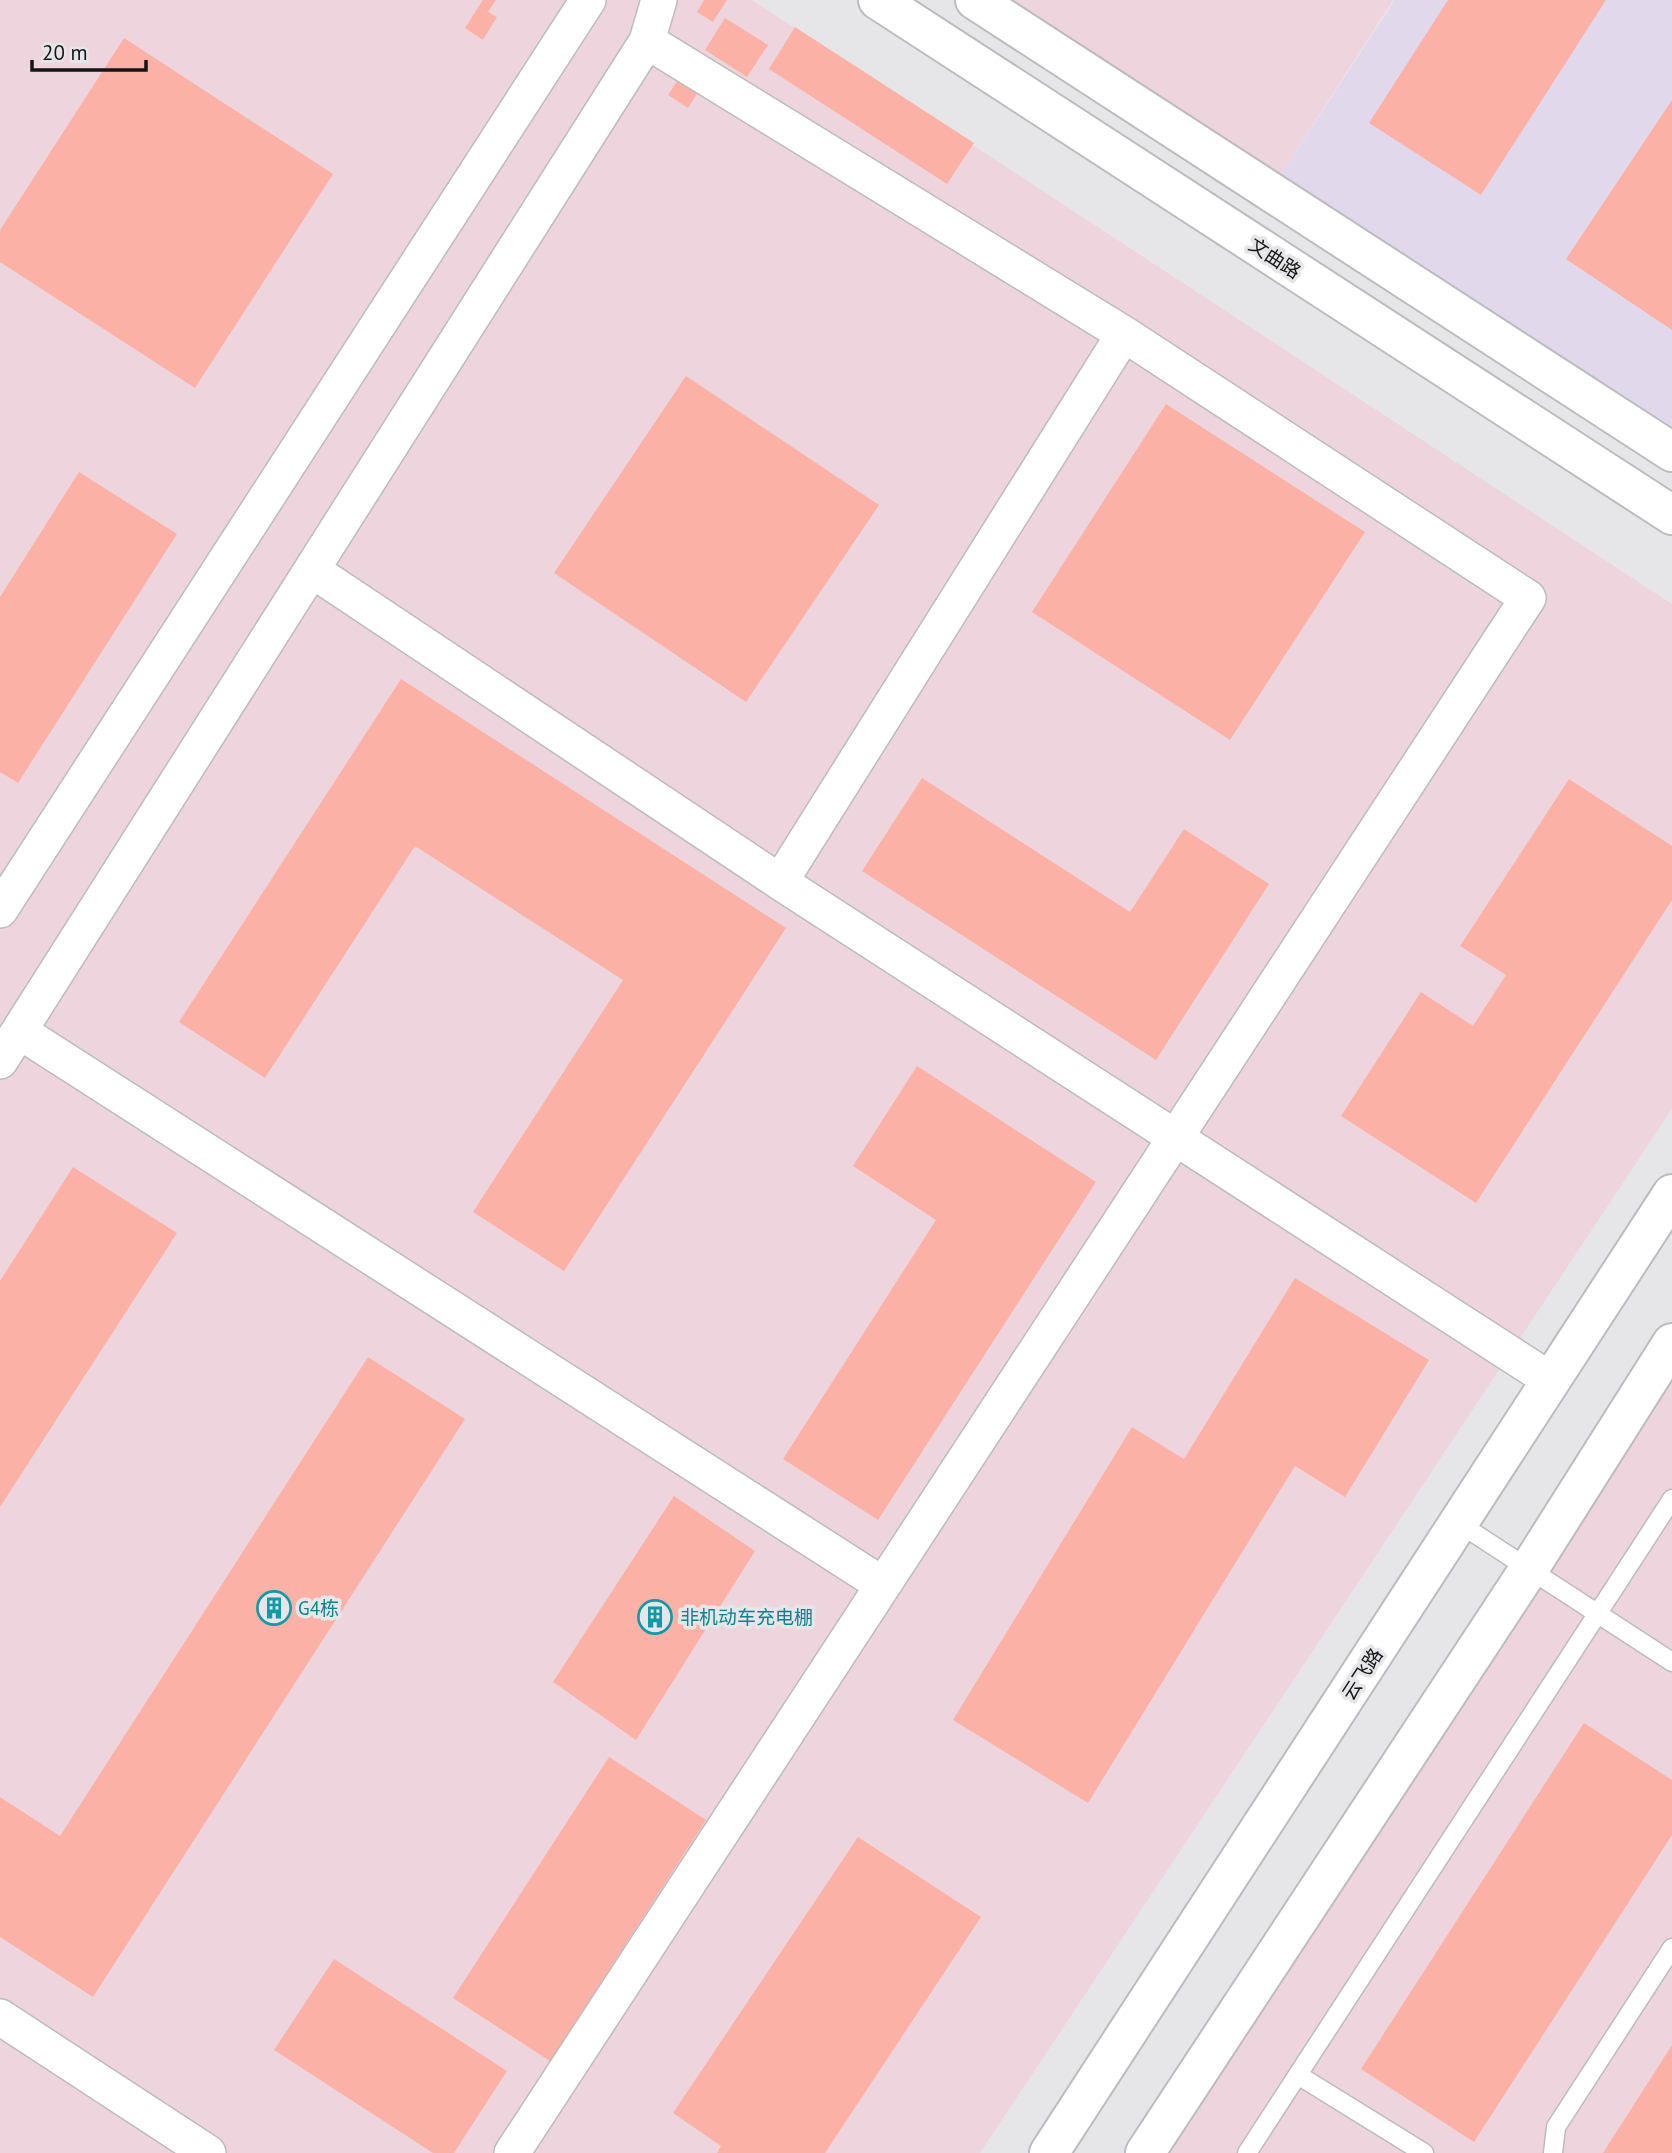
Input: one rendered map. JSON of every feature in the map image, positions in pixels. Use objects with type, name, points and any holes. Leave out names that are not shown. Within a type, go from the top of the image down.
[{"type":"street","points":[[0,910],[588,0]]},
{"type":"street","points":[[0,1061],[648,41],[659,0]]},
{"type":"street","name":"文曲路","points":[[878,0],[1672,515]]},
{"type":"street","points":[[975,0],[1672,452]]},
{"type":"street","points":[[512,2153],[1528,598],[1124,334],[648,41]]},
{"type":"street","points":[[779,882],[1124,334]]},
{"type":"street","points":[[312,570],[779,882],[1552,1381]]},
{"type":"street","points":[[19,1031],[883,1586]]},
{"type":"street","name":"云飞路","points":[[1049,2153],[1672,1194]]},
{"type":"street","points":[[1145,2153],[1529,1569],[1672,1343]]},
{"type":"street","points":[[0,2017],[208,2153]]},
{"type":"lane","points":[[1247,2153],[1672,1499]]},
{"type":"lane","points":[[1460,1524],[1672,1662]]},
{"type":"lane","points":[[1539,2153],[1672,1948]]},
{"type":"lane","points":[[1298,2075],[1424,2153]]},
{"type":"lane","points":[[1553,2153],[1556,2127]]},
{"type":"shaded area","points":[[0,0],[752,0],[1672,604],[1672,1109],[980,2153],[0,2153]]},
{"type":"shaded area","points":[[975,0],[1393,0],[1270,191]]},
{"type":"shaded area","points":[[1395,0],[1672,0],[1672,452],[1270,191]]},
{"type":"shaded area","points":[[1672,1343],[1672,2153],[1145,2153]]},
{"type":"building","points":[[483,0],[496,0],[488,12],[497,17],[483,40],[465,28]]},
{"type":"building","points":[[704,0],[727,0],[713,22],[697,12]]},
{"type":"building","points":[[1448,0],[1606,0],[1481,195],[1369,123]]},
{"type":"building","points":[[725,18],[768,45],[747,77],[705,50]]},
{"type":"building","points":[[795,27],[974,143],[947,184],[769,69]]},
{"type":"building","points":[[124,38],[333,174],[195,388],[0,262],[0,230]]},
{"type":"building","points":[[687,66],[707,78],[688,108],[668,95]]},
{"type":"building","points":[[1672,100],[1672,330],[1566,259]]},
{"type":"building","points":[[686,376],[879,505],[746,702],[554,573]]},
{"type":"building","points":[[1166,404],[1365,532],[1230,740],[1032,612]]},
{"type":"building","points":[[79,472],[177,534],[18,783],[0,772],[0,597]]},
{"type":"building","points":[[401,679],[786,928],[564,1271],[473,1212],[623,980],[415,846],[265,1078],[179,1022]]},
{"type":"building","points":[[922,778],[1130,912],[1184,829],[1269,884],[1156,1060],[862,871]]},
{"type":"building","points":[[1569,779],[1672,846],[1672,900],[1476,1203],[1341,1116],[1421,992],[1473,1026],[1506,975],[1460,946]]},
{"type":"building","points":[[917,1066],[1096,1182],[878,1520],[783,1459],[936,1220],[853,1166]]},
{"type":"building","points":[[73,1167],[177,1233],[0,1507],[0,1281]]},
{"type":"building","points":[[1295,1278],[1429,1360],[1345,1497],[1295,1466],[1088,1803],[953,1720],[1132,1427],[1184,1459]]},
{"type":"building","name":"G4栋","points":[[368,1357],[465,1419],[93,1997],[0,1937],[0,1797],[60,1836]]},
{"type":"building","name":"非机动车充电棚","points":[[674,1496],[755,1551],[636,1740],[553,1682]]},
{"type":"building","points":[[1584,1723],[1672,1780],[1672,1835],[1474,2142],[1361,2069]]},
{"type":"building","points":[[609,1757],[706,1820],[550,2061],[453,1998]]},
{"type":"building","points":[[858,1837],[981,1917],[825,2153],[717,2153],[721,2146],[673,2113]]},
{"type":"building","points":[[334,1959],[507,2071],[454,2153],[433,2153],[274,2050]]},
{"type":"building","points":[[1672,2045],[1672,2153],[1603,2153]]},
{"type":"place","name":"G4栋","points":[[274,1608]]},
{"type":"place","name":"非机动车充电棚","points":[[655,1617]]}]
